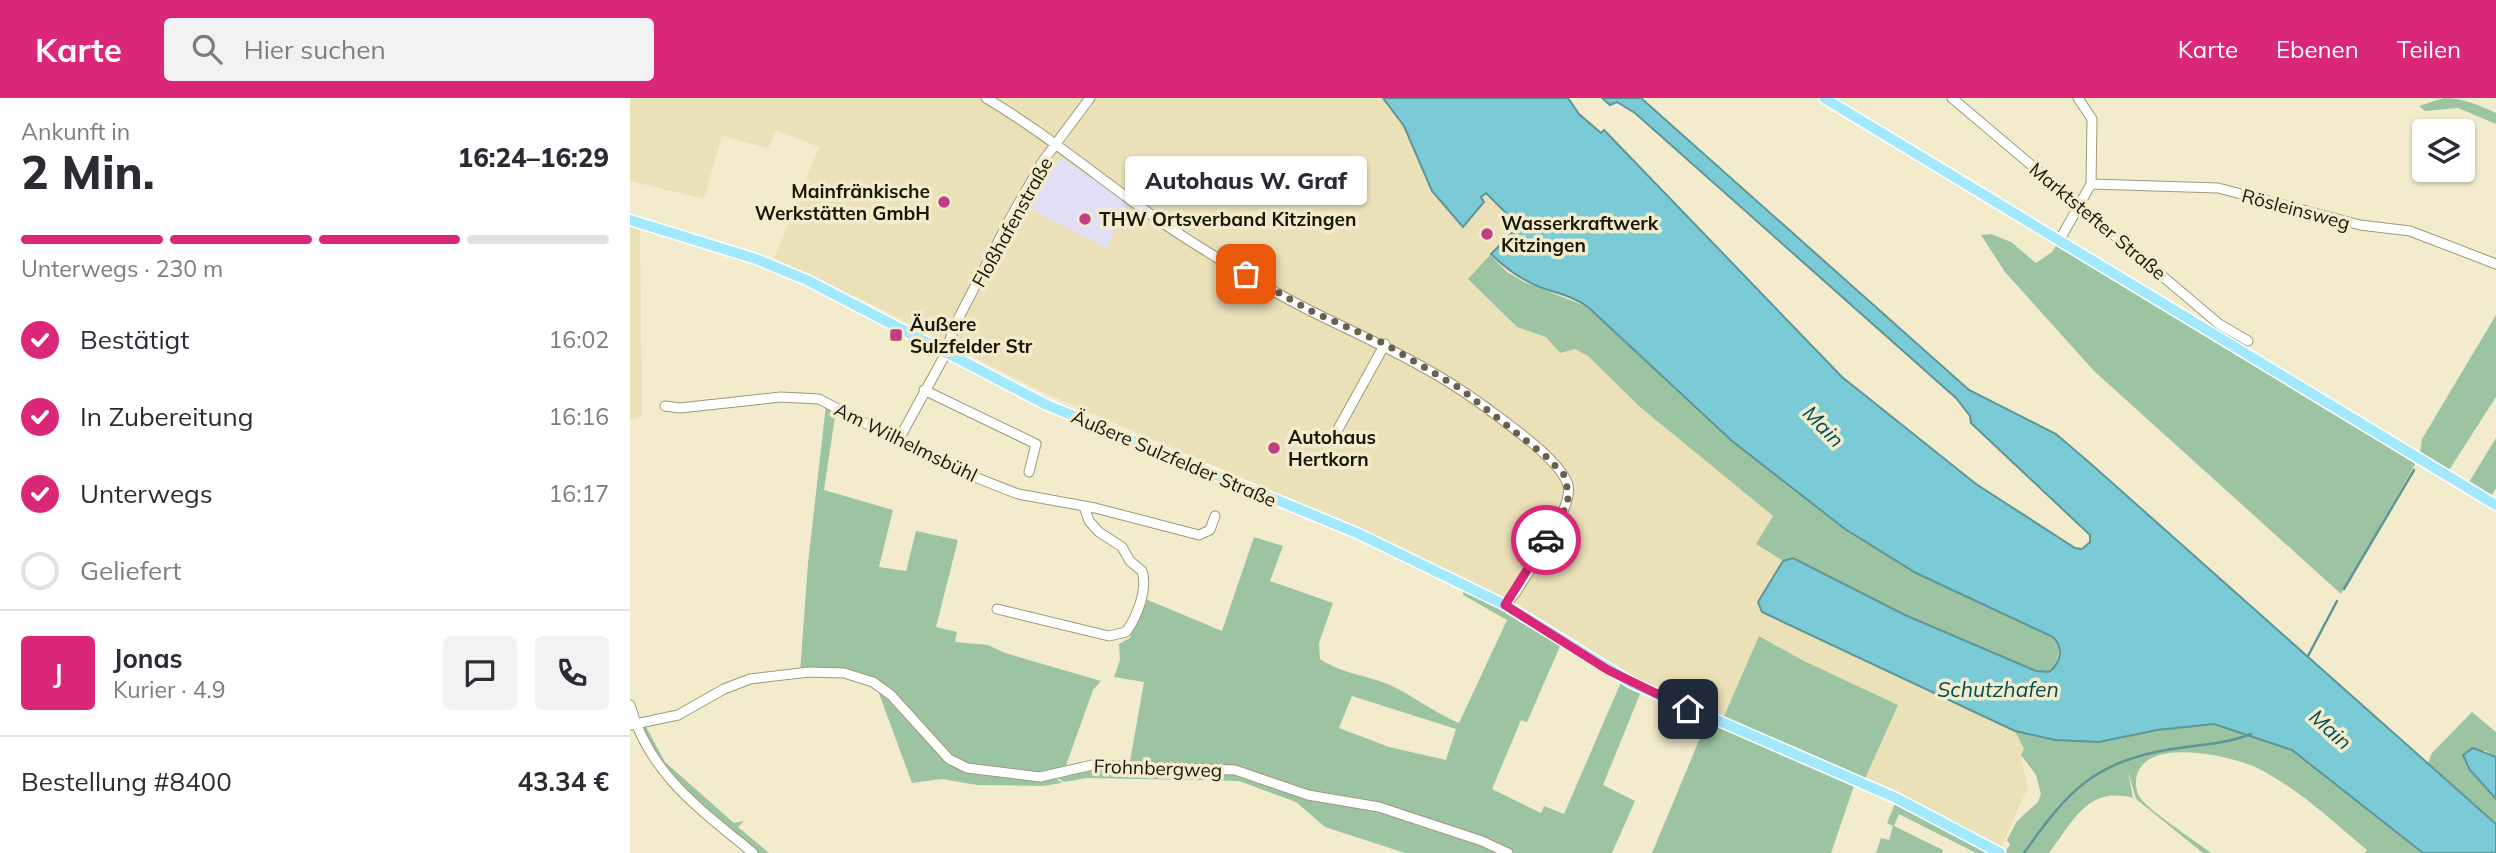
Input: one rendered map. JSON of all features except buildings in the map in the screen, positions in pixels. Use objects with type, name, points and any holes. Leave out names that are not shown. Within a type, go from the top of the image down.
[{"type":"main road","points":[[1824,98],[2496,505]]},
{"type":"main road","name":"Äußere Sulzfelder Straße","points":[[630,220],[756,259],[807,279],[1047,405],[1359,534],[1505,605],[1608,670],[1708,718],[1896,798],[2000,853]]},
{"type":"street","points":[[986,98],[1040,131],[1055,146],[1202,249],[1311,311],[1385,344],[1461,389],[1548,458],[1567,482],[1569,495],[1565,509],[1505,605]]},
{"type":"street","name":"Floßhafenstraße","points":[[899,439],[946,352],[955,325],[1011,216],[1042,161],[1090,98]]},
{"type":"street","name":"Marktstefter Straße","points":[[1952,98],[2219,324],[2248,341]]},
{"type":"street","points":[[2059,241],[2091,184],[2092,119],[2078,98]]},
{"type":"street","name":"Rösleinsweg","points":[[2091,184],[2218,188],[2360,225],[2410,231],[2496,264]]},
{"type":"street","points":[[1337,431],[1385,344]]},
{"type":"street","points":[[924,390],[1036,444],[1029,472]]},
{"type":"street","name":"Am Wilhelmsbühl","points":[[665,406],[680,408],[781,397],[818,399],[949,467],[1018,494],[1084,506],[1199,535],[1210,530],[1215,516]]},
{"type":"street","points":[[997,609],[1109,636],[1126,632],[1132,624],[1145,578],[1122,547],[1099,532],[1089,521],[1084,506]]},
{"type":"street","name":"Frohnbergweg","points":[[632,723],[678,715],[724,689],[750,679],[809,672],[844,673],[873,682],[891,695],[950,759],[974,770],[1040,778],[1092,765],[1235,770],[1308,795],[1379,807],[1482,841],[1508,853]]},
{"type":"street","points":[[630,705],[632,723],[648,752],[677,789],[752,853]]},
{"type":"shaded area","points":[[630,98],[1390,98],[1524,228],[1491,254],[1469,279],[1518,327],[1546,337],[1560,352],[1575,349],[1588,356],[1640,407],[1774,517],[1756,544],[1783,561],[1758,602],[1762,612],[2015,731],[2024,749],[2021,757],[2028,787],[2000,850],[1956,824],[1863,781],[1804,661],[1760,636],[1722,721],[1642,684],[1553,629],[1314,509],[1040,391],[887,312],[774,258],[819,147],[776,130],[768,148],[722,136],[704,199],[630,181]]},
{"type":"shaded area","points":[[1063,159],[1129,203],[1106,248],[1029,208],[1052,164]]},
{"type":"shaded area","points":[[630,226],[640,228],[642,417],[630,420]]},
{"type":"green space","points":[[2444,98],[2464,101],[2496,113],[2496,124],[2458,108],[2425,111],[2419,106]]},
{"type":"green space","points":[[1991,234],[2011,242],[2036,263],[2052,252],[2059,241],[2419,458],[2422,439],[2496,315],[2496,397],[2446,475],[2418,459],[2341,594],[2094,371],[2005,272],[1981,235]]},
{"type":"green space","points":[[1490,255],[1507,272],[1524,282],[1588,307],[1732,441],[1845,529],[1916,573],[2053,637],[2059,647],[2056,666],[2049,672],[2036,671],[1905,615],[1796,559],[1783,561],[1756,544],[1773,516],[1640,407],[1588,356],[1575,349],[1560,353],[1546,337],[1517,327],[1468,279]]},
{"type":"green space","points":[[826,405],[836,410],[824,490],[893,510],[879,567],[906,571],[916,531],[958,540],[936,627],[957,632],[955,642],[988,645],[1005,653],[1101,681],[1093,690],[1064,771],[1039,777],[1001,772],[1038,778],[1053,776],[1062,783],[1043,786],[977,785],[942,779],[912,783],[877,688],[846,678],[845,675],[871,683],[891,698],[928,733],[902,703],[873,683],[857,677],[840,674],[821,672],[800,672],[808,563]]},
{"type":"green space","points":[[2496,438],[2496,488],[2489,500],[2466,487]]},
{"type":"green space","points":[[1254,537],[1283,546],[1270,581],[1333,603],[1319,643],[1320,659],[1337,668],[1392,686],[1459,723],[1507,620],[1463,595],[1464,586],[1561,644],[1527,722],[1521,720],[1492,789],[1541,813],[1544,806],[1564,814],[1622,680],[1642,689],[1603,785],[1635,801],[1612,853],[1405,853],[1325,827],[1296,802],[1239,781],[1087,778],[1064,782],[1054,776],[1085,767],[1129,767],[1144,682],[1114,677],[1120,660],[1119,644],[1130,638],[1143,598],[1222,631]],"holes":[[[1352,696],[1456,729],[1446,760],[1389,747],[1339,728]]]},
{"type":"green space","points":[[1759,636],[1804,661],[1898,705],[1864,781],[1722,721]]},
{"type":"green space","points":[[2472,712],[2496,732],[2496,757],[2484,750],[2470,770],[2496,799],[2496,824],[2428,763],[2432,753]]},
{"type":"green space","points":[[1708,719],[1855,783],[1831,853],[1652,853]]},
{"type":"green space","points":[[644,723],[665,762],[734,823],[744,821],[738,827],[769,853],[756,853],[661,768],[640,724]]},
{"type":"green space","points":[[2214,724],[2292,750],[2423,853],[2365,853],[2367,850],[2300,794],[2255,767],[2229,758],[2176,753],[2160,755],[2139,770],[2136,783],[2139,796],[2172,825],[2211,853],[2203,853],[2136,799],[2128,772],[2133,798],[2117,796],[2093,801],[2075,818],[2049,853],[2004,853],[2010,845],[2007,840],[2017,821],[2038,802],[2041,794],[2036,775],[2021,755],[2024,749],[2015,731],[2055,740]]},
{"type":"green space","points":[[1896,801],[1998,853],[1976,853],[1899,814],[1894,826],[1943,850],[1942,853],[1876,853],[1881,838],[1889,840],[1893,826],[1887,823]]},
{"type":"water","points":[[1383,98],[1568,98],[1579,114],[1601,133],[1604,130],[1842,377],[1976,484],[2075,548],[2082,549],[2090,542],[2090,535],[1971,423],[1970,416],[1956,398],[1635,113],[1617,102],[1610,105],[1602,98],[1641,98],[1969,390],[2056,434],[2091,464],[2496,824],[2496,853],[2423,853],[2292,750],[2214,724],[2157,730],[2099,742],[2055,740],[2015,731],[1762,612],[1758,602],[1783,561],[1793,558],[1905,615],[2036,671],[2049,672],[2060,655],[2059,646],[2053,637],[1916,573],[1845,529],[1732,441],[1588,307],[1530,283],[1502,264],[1491,254],[1515,230],[1519,230],[1519,226],[1486,193],[1481,197],[1484,202],[1463,227],[1432,191],[1404,126]]},
{"type":"water","points":[[2473,748],[2496,757],[2496,799],[2470,770],[2463,755]]},
{"type":"waterway","points":[[2344,589],[2414,470]]},
{"type":"waterway","points":[[2308,656],[2337,601]]},
{"type":"waterway","points":[[2024,853],[2069,796],[2102,771],[2145,755],[2222,742],[2251,734]]},
{"type":"way so far","points":[[1246,274],[1311,311],[1385,344],[1461,389],[1548,458],[1564,475],[1569,495],[1565,509],[1546,540]]},
{"type":"place","name":"Mainfränkische Werkstätten GmbH","points":[[944,202]]},
{"type":"place","name":"THW Ortsverband Kitzingen","points":[[1085,219]]},
{"type":"place","name":"Wasserkraftwerk Kitzingen","points":[[1487,234]]},
{"type":"place","name":"Autohaus W. Graf","points":[[1246,274]]},
{"type":"place","name":"Äußere Sulzfelder Str","points":[[896,335]]},
{"type":"place","name":"Autohaus Hertkorn","points":[[1274,448]]},
{"type":"route","points":[[1546,540],[1516,592],[1505,605],[1608,670],[1688,709]]},
{"type":"water label","name":"Main","points":[[1824,426]]},
{"type":"water label","name":"Schutzhafen","points":[[1998,689]]},
{"type":"water label","name":"Main","points":[[2331,729]]}]
